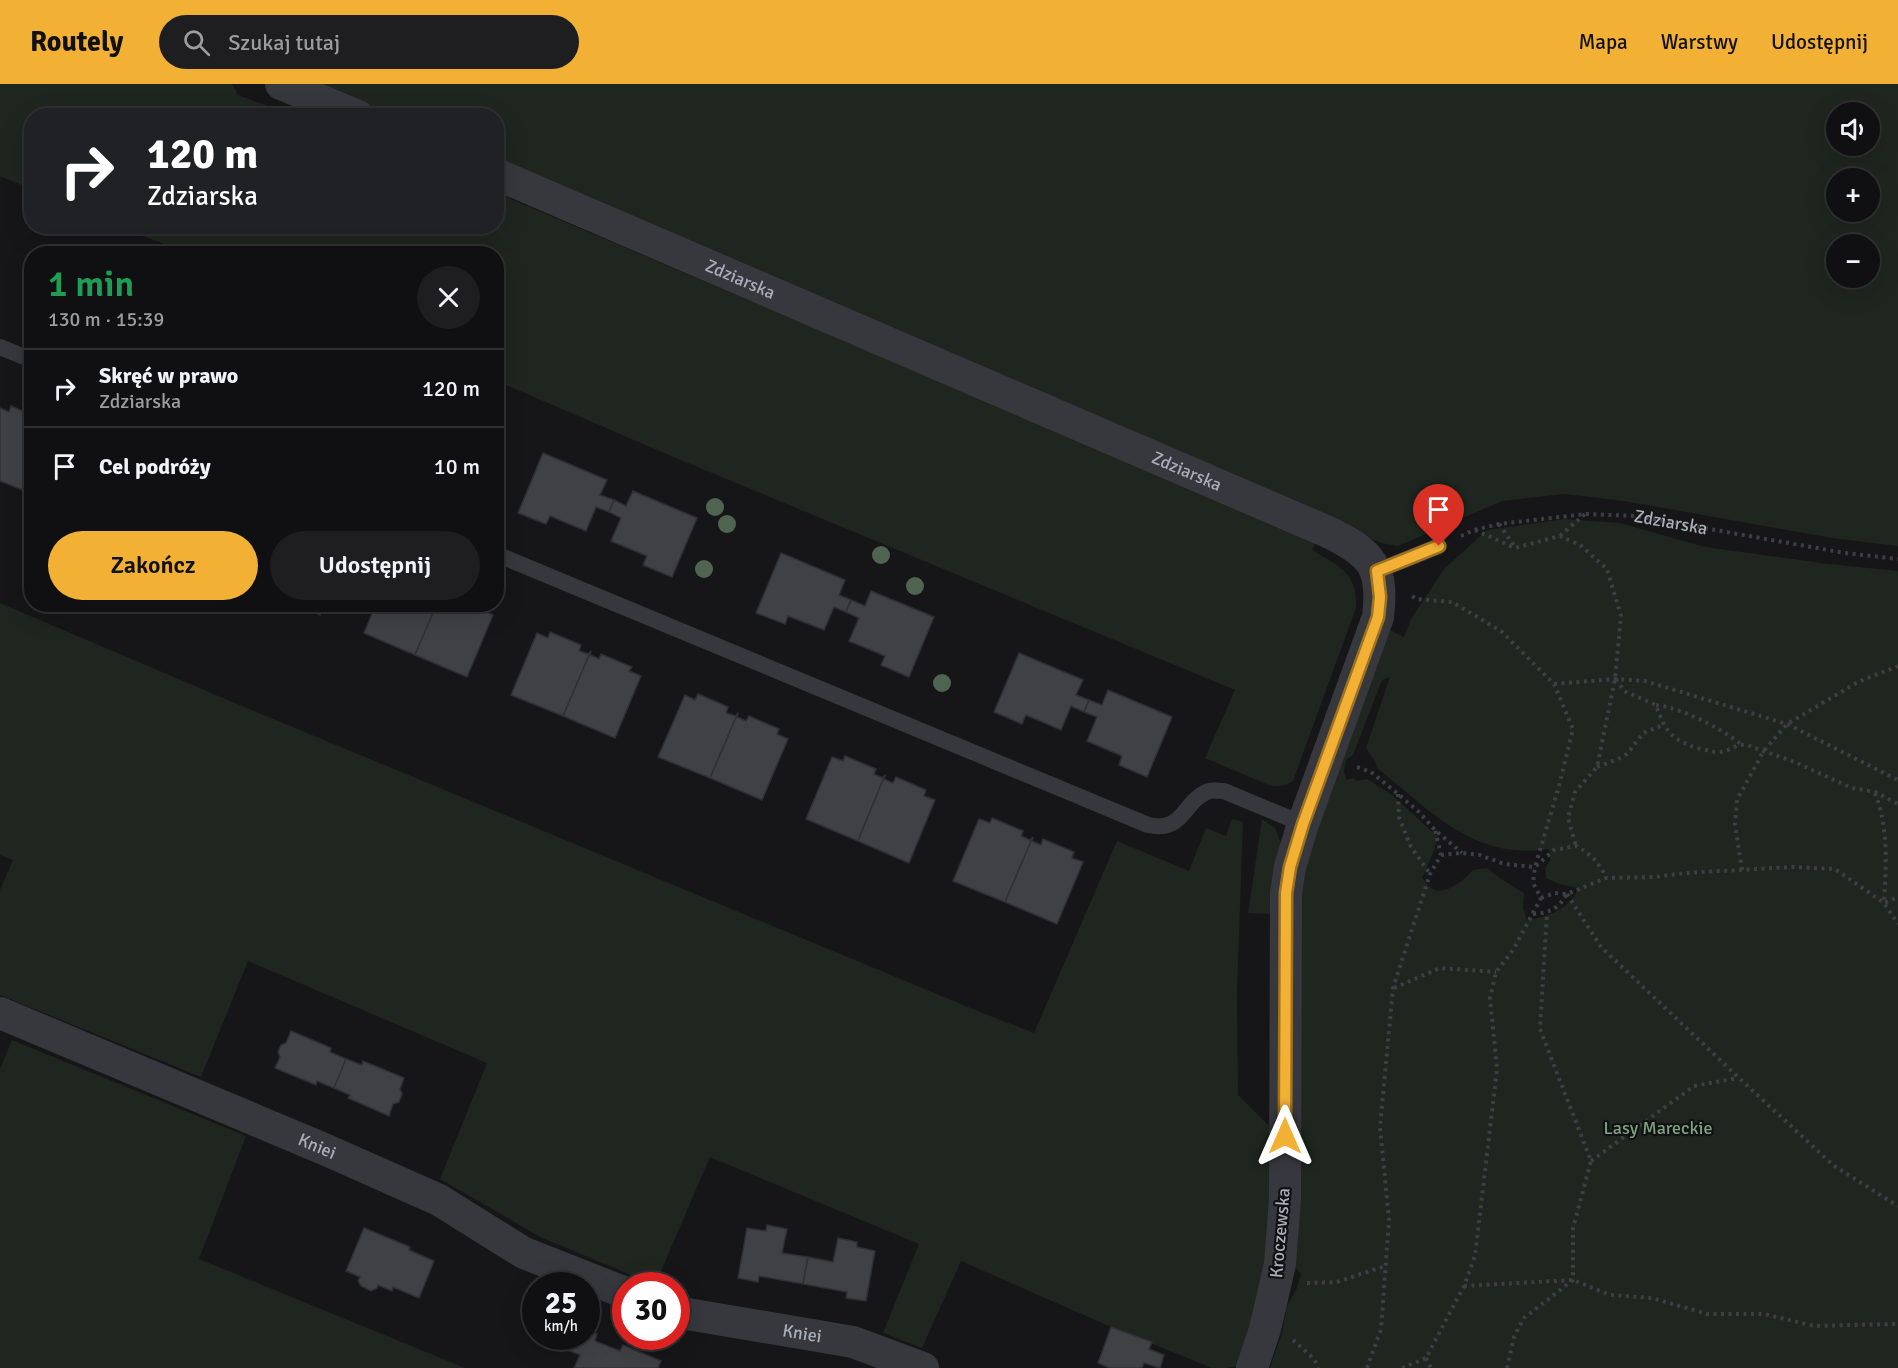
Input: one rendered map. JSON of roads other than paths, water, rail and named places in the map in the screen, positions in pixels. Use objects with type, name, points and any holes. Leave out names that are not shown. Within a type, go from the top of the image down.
[{"type":"street","points":[[281,84],[338,108]]},
{"type":"street","name":"Zdziarska","points":[[504,177],[1328,532],[1352,544],[1366,556],[1377,571]]},
{"type":"street","name":"Kroczewska","points":[[1252,1368],[1265,1329],[1280,1264],[1285,1199],[1286,893],[1290,867],[1303,824],[1378,617],[1380,597],[1377,571]]},
{"type":"street","name":"Kniei","points":[[0,1013],[324,1149],[438,1200],[524,1253],[612,1288]]},
{"type":"street","name":"Kniei","points":[[690,1314],[853,1342],[923,1368]]},
{"type":"lane","points":[[0,347],[24,357]]},
{"type":"lane","points":[[1377,571],[1439,546]]},
{"type":"lane","points":[[504,557],[1148,825],[1160,828],[1171,825],[1211,790],[1224,791],[1303,824]]},
{"type":"park label","name":"Lasy Mareckie","points":[[1658,1128]]}]
